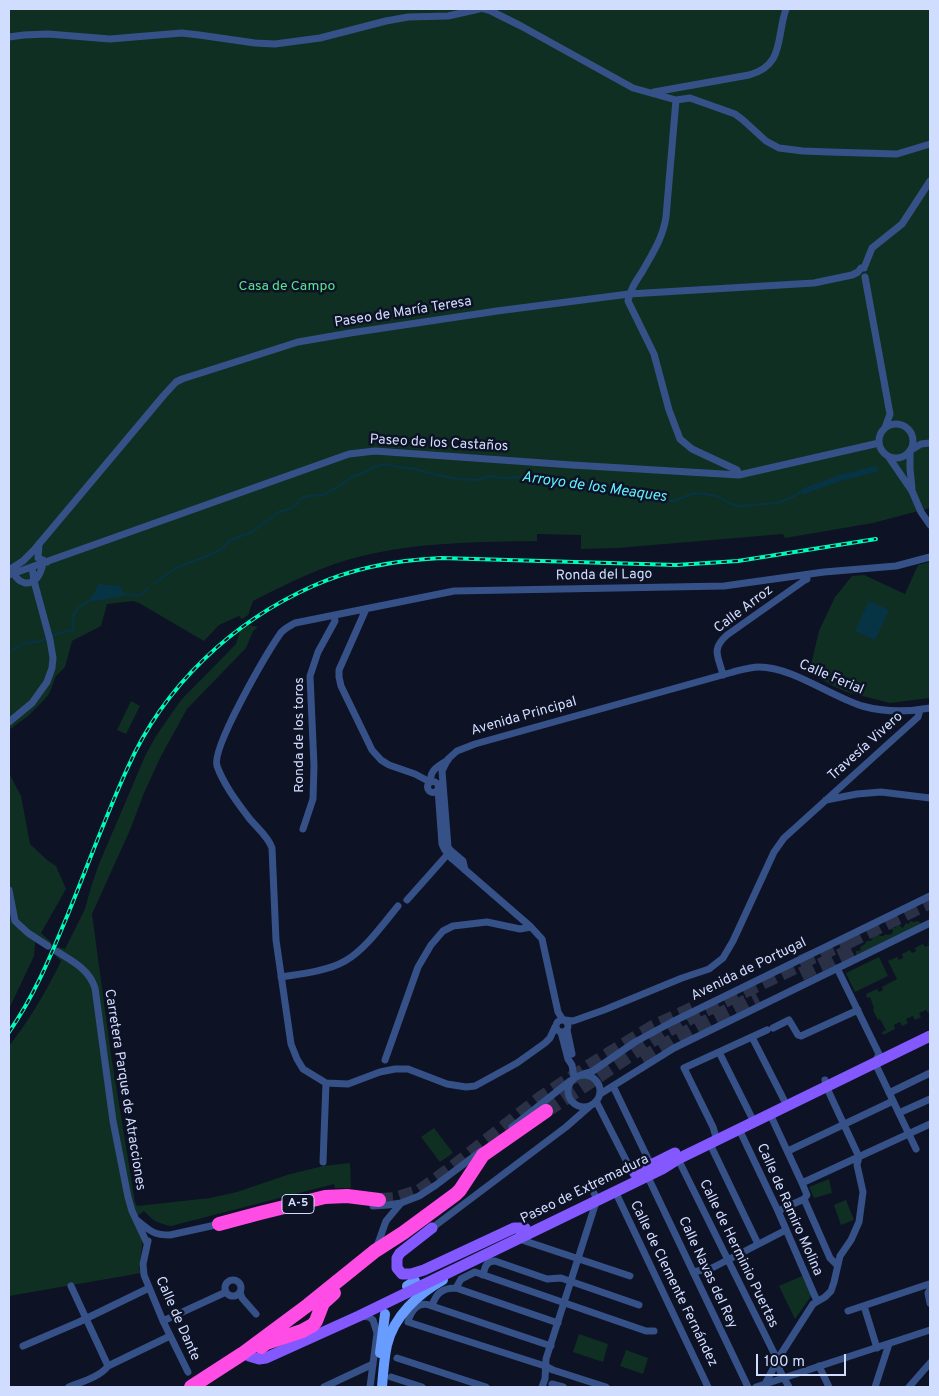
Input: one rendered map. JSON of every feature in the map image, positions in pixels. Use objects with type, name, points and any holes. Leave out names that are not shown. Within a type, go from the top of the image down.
[{"type":"highway","points":[[549,1114],[490,1160],[462,1198],[357,1274],[334,1293],[323,1303],[313,1325],[302,1331],[266,1343],[249,1356],[197,1386],[314,1300],[375,1251],[456,1194],[483,1155],[549,1114]]},
{"type":"highway","name":"A-5","points":[[220,1224],[325,1197],[347,1196],[379,1200]]},
{"type":"highway","points":[[188,1372],[197,1386]]},
{"type":"main road","name":"Paseo de Extremadura","points":[[249,1356],[259,1359],[266,1358],[359,1316],[518,1239],[646,1171],[739,1129],[784,1100],[877,1058],[930,1029]]},
{"type":"main road","name":"Paseo de Extremadura","points":[[877,1058],[930,1036]]},
{"type":"main road","name":"Paseo de Extremadura","points":[[411,1284],[525,1228],[596,1196],[615,1191],[646,1171],[678,1159],[753,1119],[770,1114],[825,1083]]},
{"type":"main road","points":[[432,1228],[400,1253],[397,1263],[398,1270],[402,1274],[411,1274],[424,1270],[514,1228],[525,1228]]},
{"type":"main road","points":[[382,1387],[388,1344],[395,1324],[403,1311],[421,1294],[437,1283],[497,1249]]},
{"type":"main road","points":[[372,1386],[385,1314]]},
{"type":"street","points":[[9,37],[48,34],[117,39],[182,34],[263,43],[288,43],[329,36],[386,20],[408,17],[448,16],[479,9]]},
{"type":"street","points":[[484,9],[521,26],[624,84],[676,100],[690,98],[735,114],[766,141],[779,148],[897,154],[930,144]]},
{"type":"street","points":[[651,92],[749,75],[762,71],[772,62],[777,49],[786,9]]},
{"type":"street","points":[[690,98],[696,85]]},
{"type":"street","points":[[676,100],[664,232],[628,300],[654,354],[669,410],[680,439],[692,449],[737,470],[739,475]]},
{"type":"street","points":[[930,181],[902,224],[872,248],[860,276],[865,277],[890,414],[885,428],[880,434],[879,443],[882,451],[888,456],[912,491],[921,512],[930,525]]},
{"type":"street","name":"Paseo de María Teresa","points":[[11,572],[34,550],[164,395],[176,382],[182,379],[298,342],[497,311],[630,294],[806,284],[852,275],[861,270]]},
{"type":"street","points":[[890,414],[908,428],[912,434],[914,442],[911,450],[910,474],[912,491]]},
{"type":"street","points":[[885,428],[893,424],[902,424]]},
{"type":"street","name":"Paseo de los Castaños","points":[[11,572],[32,567],[349,454],[375,451],[739,475],[879,443]]},
{"type":"street","points":[[888,456],[899,458],[905,456],[921,444],[930,443]]},
{"type":"street","points":[[11,572],[20,582],[26,583],[34,581],[39,576],[45,562],[38,558],[39,544]]},
{"type":"street","points":[[9,722],[32,703],[47,682],[52,664],[50,640],[34,581],[32,560],[34,550]]},
{"type":"street","name":"Ronda del Lago","points":[[281,977],[276,940],[272,848],[270,841],[250,819],[224,783],[216,765],[216,758],[236,708],[281,632],[295,623],[454,591],[724,586],[844,569],[896,566],[930,557]]},
{"type":"street","name":"Calle Arroz","points":[[723,675],[717,655],[719,643],[805,580],[807,578],[806,574]]},
{"type":"street","points":[[366,609],[339,670],[338,677],[341,686],[372,750],[381,760],[431,782],[428,788],[435,790],[438,801],[442,844],[447,855],[542,938],[558,1012],[576,1077],[567,1091],[571,1101],[580,1106],[595,1101]]},
{"type":"street","points":[[348,613],[356,618],[360,626]]},
{"type":"street","name":"Ronda de los toros","points":[[303,829],[312,799],[314,766],[310,676],[318,652],[335,621],[334,616]]},
{"type":"street","name":"Calle Ferial","points":[[723,675],[748,668],[769,668],[780,670],[863,706],[890,711],[930,708]]},
{"type":"street","name":"Avenida Principal","points":[[431,782],[432,771],[457,752],[475,744],[723,675]]},
{"type":"street","name":"Travesía Vivero","points":[[563,1026],[709,969],[723,958],[774,852],[784,838],[918,717],[920,710]]},
{"type":"street","points":[[448,759],[442,775],[448,847],[463,861],[465,870]]},
{"type":"street","points":[[826,800],[881,792],[930,798]]},
{"type":"street","points":[[407,900],[447,855]]},
{"type":"street","points":[[9,890],[15,921],[28,933],[48,946]]},
{"type":"street","name":"Avenida de Portugal","points":[[375,1251],[380,1233],[386,1221],[401,1204],[420,1196],[436,1185],[576,1077],[593,1071],[635,1042],[672,1022],[930,896]]},
{"type":"street","points":[[398,906],[360,949],[344,962],[320,970],[281,977],[291,1044],[303,1069],[326,1082],[348,1084],[380,1072],[408,1069],[447,1084],[472,1087],[517,1064],[545,1043],[563,1026]]},
{"type":"street","points":[[384,1060],[418,967],[431,944],[443,931],[453,926],[487,922],[520,929],[531,927]]},
{"type":"street","points":[[432,1228],[566,1127],[613,1086],[674,1048],[930,923]]},
{"type":"street","name":"Carretera Parque de Atracciones","points":[[56,951],[80,966],[91,978],[95,988],[113,1121],[130,1204],[147,1244]]},
{"type":"street","points":[[837,968],[858,1010],[889,1093],[916,1149]]},
{"type":"street","points":[[758,1244],[684,1068],[790,1020],[798,1035],[801,1036],[858,1010]]},
{"type":"street","points":[[752,1037],[784,1100]]},
{"type":"street","points":[[719,1052],[753,1119]]},
{"type":"street","points":[[889,1093],[930,1073]]},
{"type":"street","points":[[576,1077],[592,1077],[599,1084],[595,1101],[646,1171]]},
{"type":"street","points":[[323,1162],[326,1082]]},
{"type":"street","points":[[765,1384],[777,1361],[813,1304],[831,1291],[840,1256],[860,1222],[863,1192],[856,1165],[859,1158],[825,1083]]},
{"type":"street","points":[[613,1086],[646,1171]]},
{"type":"street","points":[[899,1113],[930,1099]]},
{"type":"street","points":[[788,1151],[893,1101]]},
{"type":"street","points":[[770,1114],[807,1195],[804,1199],[778,1211]]},
{"type":"street","points":[[802,1183],[930,1124]]},
{"type":"street","name":"Calle de Ramiro Molina","points":[[739,1129],[778,1211],[816,1301]]},
{"type":"street","name":"Calle de Herminio Puertas","points":[[678,1159],[789,1387]]},
{"type":"street","name":"Calle Navas del Rey","points":[[646,1171],[748,1387]]},
{"type":"street","name":"Calle de Clemente Fernández","points":[[615,1191],[708,1387]]},
{"type":"street","points":[[542,1387],[545,1379],[545,1366],[596,1196]]},
{"type":"street","points":[[804,1199],[830,1258],[837,1265]]},
{"type":"street","points":[[147,1244],[152,1236],[159,1234],[170,1235],[326,1203],[351,1202],[379,1206],[401,1204]]},
{"type":"street","points":[[136,1219],[159,1234]]},
{"type":"street","points":[[693,1272],[712,1268],[786,1230]]},
{"type":"street","points":[[518,1239],[630,1276]]},
{"type":"street","name":"Calle de Dante","points":[[147,1244],[143,1270],[163,1321],[188,1372]]},
{"type":"street","points":[[480,1274],[487,1264],[496,1261],[547,1278],[561,1278],[639,1305]]},
{"type":"street","points":[[456,1288],[461,1279],[475,1272],[646,1331],[654,1331]]},
{"type":"street","points":[[226,1292],[226,1285],[232,1281],[239,1284],[242,1298],[256,1314]]},
{"type":"street","points":[[70,1286],[108,1366]]},
{"type":"street","points":[[930,1287],[928,1293],[930,1303]]},
{"type":"street","points":[[848,1311],[930,1287]]},
{"type":"street","points":[[23,1346],[149,1288]]},
{"type":"street","points":[[432,1306],[440,1292],[449,1288],[456,1288],[558,1323]]},
{"type":"street","points":[[163,1321],[226,1292]]},
{"type":"street","points":[[226,1292],[234,1296],[240,1292]]},
{"type":"street","points":[[551,1346],[427,1304],[414,1308],[408,1322],[606,1387]]},
{"type":"street","points":[[864,1306],[876,1348]]},
{"type":"street","points":[[359,1316],[369,1317],[373,1320],[377,1332],[372,1386]]},
{"type":"street","points":[[756,1387],[930,1330]]},
{"type":"street","points":[[69,1387],[99,1374],[108,1366],[170,1336]]},
{"type":"street","points":[[875,1387],[889,1344]]},
{"type":"street","points":[[396,1358],[486,1387]]},
{"type":"street","points":[[324,1387],[373,1364]]},
{"type":"street","points":[[909,1387],[930,1364]]},
{"type":"street","points":[[819,1366],[829,1387]]},
{"type":"street","points":[[353,1373],[366,1374],[372,1386]]},
{"type":"street","points":[[391,1376],[422,1387]]},
{"type":"street","points":[[552,1384],[562,1387]]},
{"type":"green space","name":"Casa de Campo","points":[[9,9],[930,9],[930,508],[873,523],[785,538],[783,534],[617,548],[581,549],[581,535],[537,534],[537,541],[427,545],[384,551],[334,564],[266,594],[253,601],[248,615],[242,619],[239,616],[219,625],[204,641],[139,603],[133,601],[107,604],[101,626],[72,641],[65,667],[56,676],[49,694],[28,716],[9,730]]},
{"type":"green space","points":[[930,562],[929,698],[890,703],[847,692],[809,673],[819,631],[835,597],[852,576],[864,575],[905,594],[918,565]]},
{"type":"green space","points":[[248,625],[258,627],[253,631],[246,648],[187,709],[161,756],[92,914],[111,1055],[135,1202],[137,1206],[210,1198],[237,1192],[287,1175],[323,1166],[350,1163],[351,1188],[335,1188],[334,1184],[171,1226],[156,1221],[144,1211],[133,1219],[143,1239],[139,1269],[141,1273],[9,1296],[9,1046],[37,1005],[61,961],[54,954],[58,947],[65,949],[85,909],[99,864],[146,754],[156,736],[181,700],[236,644],[240,631]]},
{"type":"green space","points":[[131,701],[140,706],[126,734],[117,730]]},
{"type":"green space","points":[[9,773],[21,796],[30,844],[56,866],[66,889],[41,933],[51,942],[47,948],[35,943],[34,956],[9,1009]]},
{"type":"green space","points":[[910,921],[918,921],[922,924],[856,955],[856,951],[860,951],[861,946],[867,941],[871,941],[874,936],[878,934],[883,936],[892,934],[891,928],[895,928],[899,924],[903,928]]},
{"type":"green space","points":[[930,940],[930,1012],[928,1013],[926,1010],[919,1013],[921,1017],[915,1020],[913,1016],[906,1019],[908,1023],[902,1026],[900,1022],[894,1025],[895,1029],[883,1035],[882,1032],[886,1030],[880,1019],[878,1020],[870,997],[867,998],[866,994],[877,989],[879,992],[883,990],[882,987],[897,979],[888,961],[897,957],[899,960],[903,958],[902,954],[910,950],[912,953],[916,951],[915,948],[923,944],[925,947],[929,945],[928,942]]},
{"type":"green space","points":[[879,957],[888,976],[855,992],[846,973]]},
{"type":"green space","points":[[434,1128],[453,1153],[440,1162],[421,1137]]},
{"type":"green space","points":[[829,1179],[832,1193],[814,1198],[809,1187]]},
{"type":"green space","points":[[846,1200],[854,1220],[841,1225],[834,1205]]},
{"type":"green space","points":[[802,1276],[812,1295],[795,1319],[779,1286]]},
{"type":"green space","points":[[579,1334],[608,1344],[603,1362],[573,1352]]},
{"type":"green space","points":[[626,1350],[648,1358],[643,1374],[620,1366]]},
{"type":"water","points":[[99,584],[120,585],[124,596],[92,601],[90,597],[94,594]]},
{"type":"water","points":[[869,601],[889,610],[875,640],[855,631]]},
{"type":"waterway","name":"Arroyo de los Meaques","points":[[154,583],[178,567],[222,549],[229,541],[252,532],[280,511],[287,510],[296,505],[300,499],[308,496],[323,495],[343,484],[351,477],[385,464],[457,479],[477,480],[489,476],[564,481],[594,490],[633,493],[647,498],[662,500],[674,501],[694,493],[704,494],[717,496],[738,506],[777,503],[804,491]]},
{"type":"waterway","name":"Arroyo de los Meaques","points":[[804,491],[840,478],[875,469]]},
{"type":"waterway","name":"Arroyo de los Meaques","points":[[122,593],[139,595],[148,588]]},
{"type":"waterway","name":"Arroyo de los Meaques","points":[[9,652],[25,643],[41,641],[56,634],[73,630],[74,614],[81,606],[93,599]]},
{"type":"tunnel","points":[[848,942],[930,902]]},
{"type":"tunnel","points":[[801,962],[855,939]]},
{"type":"tunnel","points":[[801,974],[856,948]]},
{"type":"tunnel","points":[[546,1111],[663,1033],[699,1013],[810,960]]},
{"type":"tunnel","points":[[642,1059],[699,1026],[757,996]]},
{"type":"tunnel","points":[[379,1200],[395,1199],[420,1191],[542,1097],[653,1027],[696,1007]]},
{"type":"railway","points":[[9,1032],[27,1004],[49,960],[112,803],[143,737],[181,684],[204,660],[228,638],[255,618],[283,601],[313,586],[344,574],[408,561],[441,558],[676,565],[738,561],[876,539]]}]
